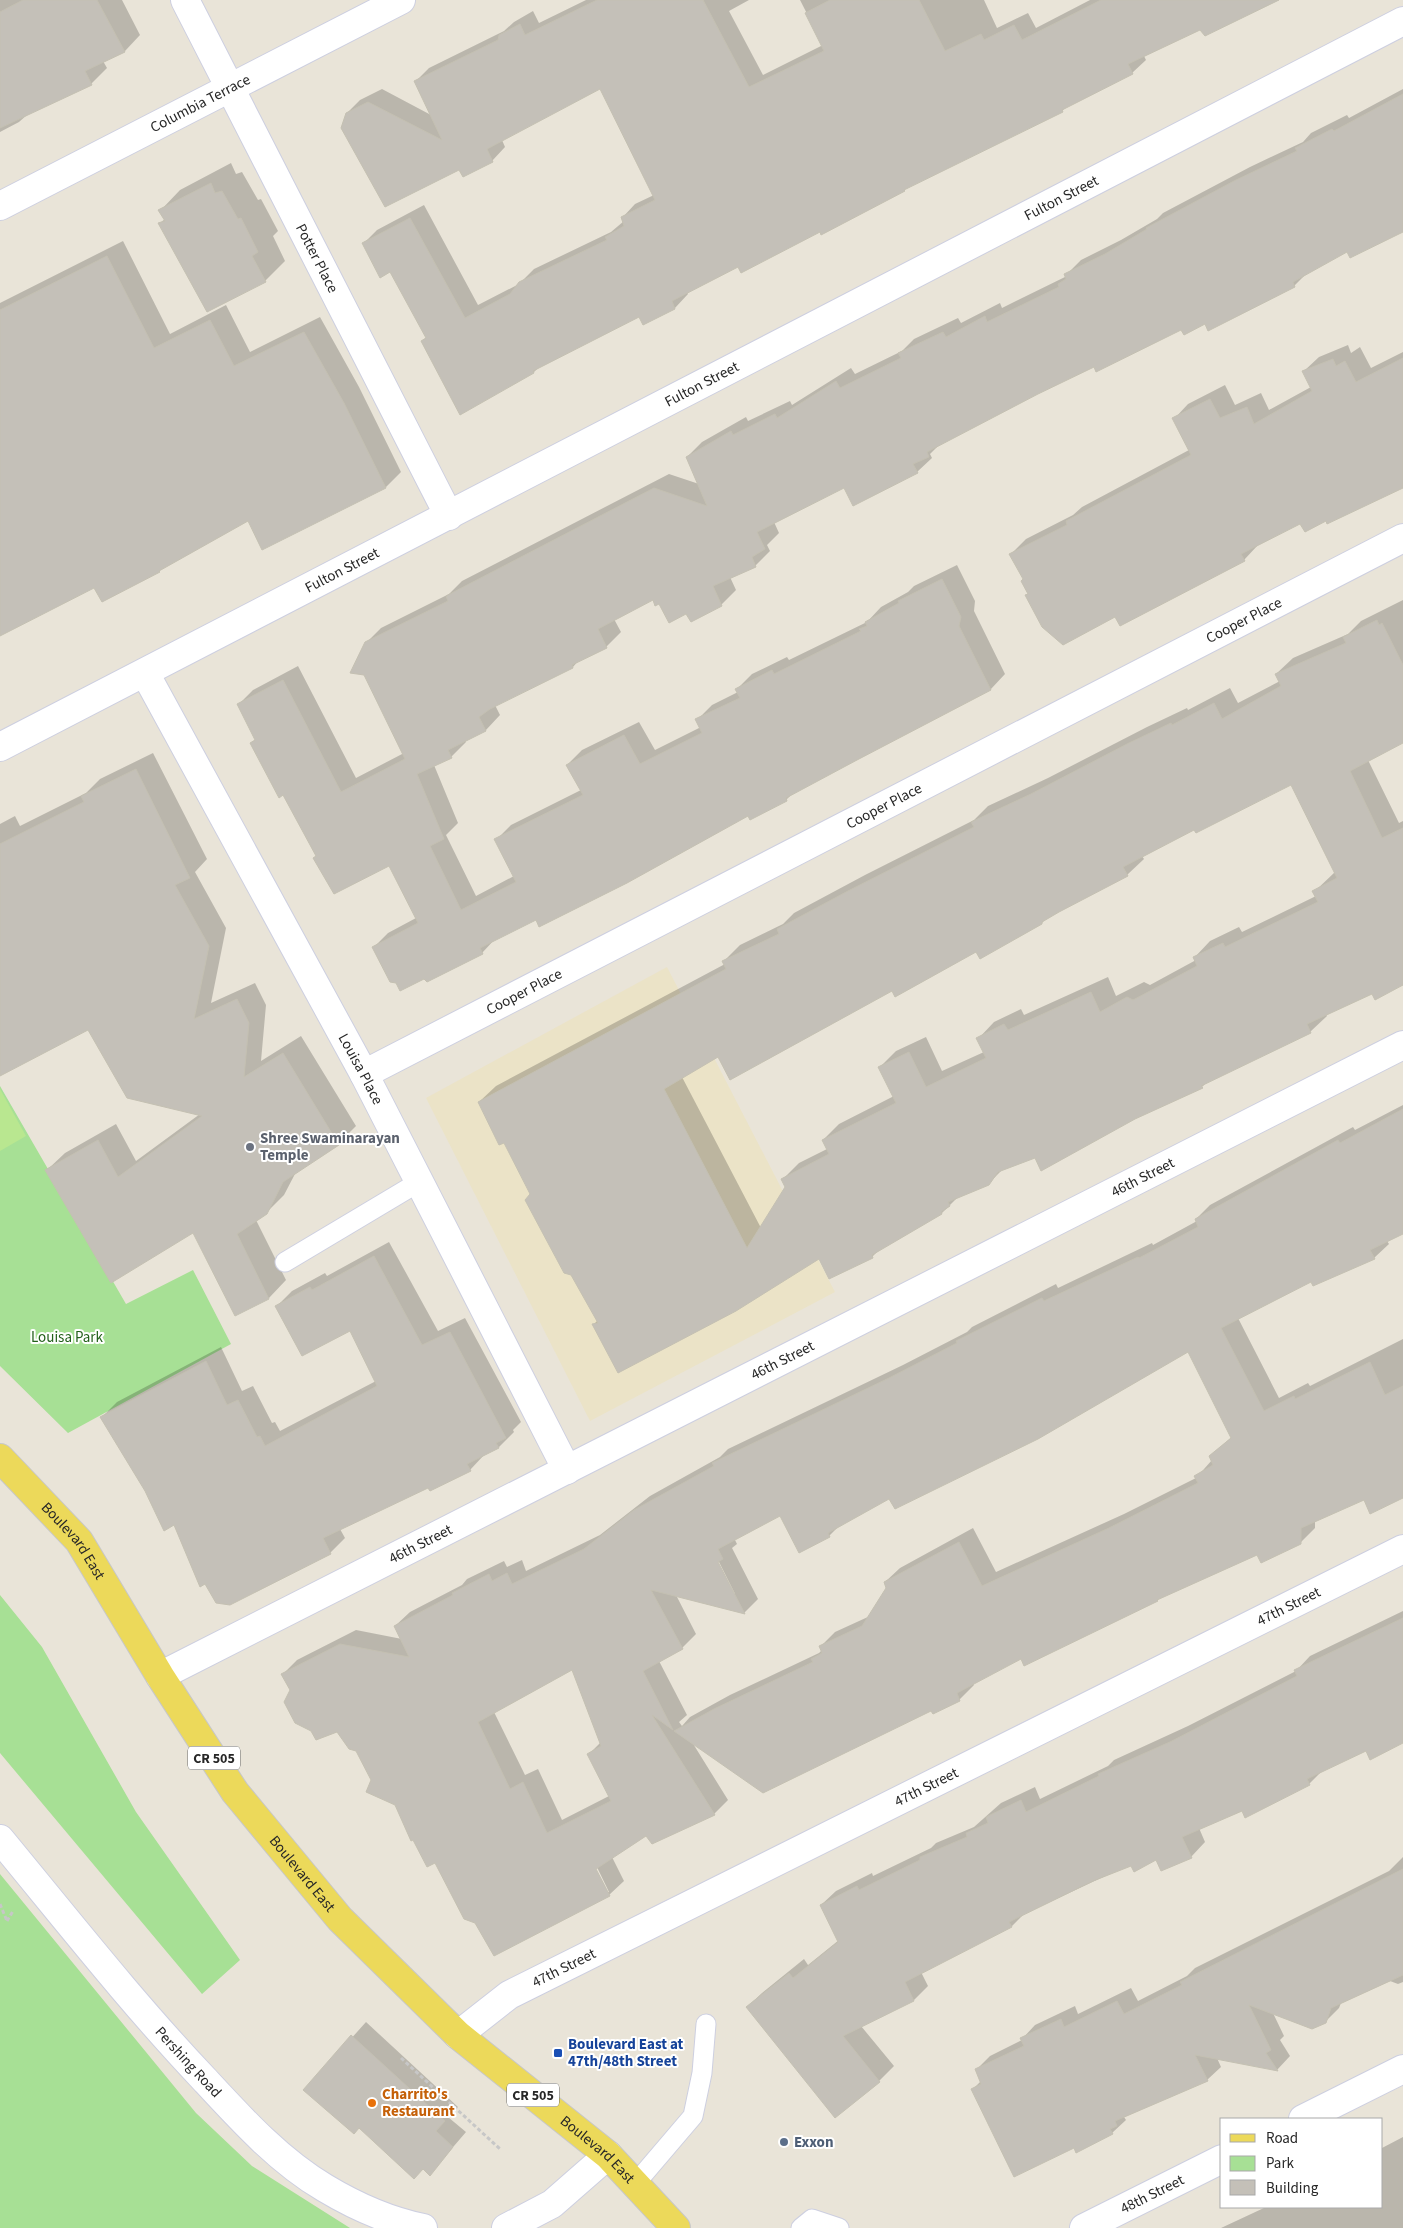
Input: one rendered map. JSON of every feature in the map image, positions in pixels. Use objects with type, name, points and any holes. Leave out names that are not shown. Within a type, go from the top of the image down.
[{"type":"main road","name":"Boulevard East","points":[[0,1458],[79,1541],[160,1676],[235,1792],[340,1919],[458,2035],[608,2155],[676,2228]]},
{"type":"street","name":"Potter Place","points":[[185,0],[449,516]]},
{"type":"street","name":"Columbia Terrace","points":[[0,206],[401,0]]},
{"type":"street","name":"Fulton Street","points":[[0,747],[1403,21]]},
{"type":"street","name":"Cooper Place","points":[[364,1074],[1403,538]]},
{"type":"street","name":"Louisa Place","points":[[145,673],[364,1074],[567,1470]]},
{"type":"street","name":"46th Street","points":[[160,1676],[1403,1045]]},
{"type":"street","name":"47th Street","points":[[458,2035],[510,1994],[1403,1549]]},
{"type":"street","name":"Pershing Road","points":[[0,1839],[158,2030],[224,2101],[281,2155],[325,2188],[395,2222],[423,2228]]},
{"type":"street","points":[[1305,2118],[1403,2070]]},
{"type":"street","points":[[506,2228],[552,2204],[608,2155]]},
{"type":"street","name":"48th Street","points":[[1084,2228],[1220,2161]]},
{"type":"lane","points":[[285,1262],[419,1182]]},
{"type":"lane","points":[[635,2184],[693,2116],[702,2073],[706,2024]]},
{"type":"lane","points":[[801,2228],[812,2219],[839,2228]]},
{"type":"path","points":[[0,1904],[7,1921]]},
{"type":"path","points":[[401,2058],[500,2149]]},
{"type":"shaded area","points":[[667,967],[835,1292],[590,1421],[426,1098]]},
{"type":"green space","name":"Louisa Park","points":[[0,1086],[126,1304],[193,1270],[231,1344],[68,1433],[0,1366]]},
{"type":"green space","points":[[0,1089],[26,1136],[0,1151]]},
{"type":"green space","points":[[0,1595],[42,1647],[136,1812],[240,1960],[202,1994],[0,1753]]},
{"type":"green space","points":[[0,1874],[196,2113],[252,2166],[350,2228],[0,2228]]},
{"type":"building","points":[[23,0],[97,0],[125,52],[85,71],[92,85],[0,128],[0,12]]},
{"type":"building","points":[[597,0],[703,0],[749,87],[824,51],[805,13],[830,0],[919,0],[945,51],[981,34],[984,40],[1014,25],[1022,40],[1101,0],[1279,0],[1205,36],[1200,30],[1128,64],[1133,74],[1062,110],[1063,112],[904,190],[821,235],[820,232],[741,273],[738,267],[672,301],[675,309],[643,325],[639,317],[533,371],[534,373],[460,415],[421,341],[426,338],[390,272],[380,278],[362,243],[410,218],[465,318],[510,294],[519,282],[607,240],[605,237],[624,226],[621,217],[655,200],[600,89],[487,149],[493,162],[463,177],[459,170],[385,207],[341,128],[346,113],[368,102],[442,140],[414,81],[498,40],[499,35],[520,24],[525,35]]},
{"type":"building","points":[[1403,94],[1403,232],[1350,258],[1347,252],[1293,282],[1295,287],[1208,331],[1205,324],[1184,335],[1181,330],[1096,372],[1094,367],[1038,394],[927,452],[929,457],[913,464],[918,473],[853,506],[844,488],[757,532],[765,549],[752,557],[756,567],[713,586],[722,606],[691,622],[686,614],[669,623],[659,604],[655,606],[653,600],[598,629],[607,648],[572,665],[573,668],[490,709],[479,717],[486,731],[448,750],[452,758],[417,774],[444,839],[430,846],[461,910],[516,882],[494,839],[583,795],[566,765],[624,735],[640,764],[702,733],[695,719],[740,698],[735,689],[772,670],[774,674],[861,631],[859,629],[867,626],[865,622],[899,603],[898,601],[942,579],[961,617],[959,626],[991,690],[786,798],[787,801],[750,820],[748,816],[627,883],[539,927],[536,920],[480,948],[483,954],[427,982],[424,979],[400,991],[396,983],[390,982],[372,947],[418,923],[389,866],[334,894],[313,858],[316,856],[283,795],[279,798],[250,743],[255,740],[237,704],[283,680],[341,792],[405,759],[364,675],[350,673],[365,642],[448,601],[446,596],[654,488],[707,506],[686,457],[731,431],[733,435],[775,414],[777,418],[836,381],[840,388],[901,358],[898,353],[943,332],[946,337],[985,316],[987,322],[1059,287],[1058,284],[1066,279],[1064,274],[1105,254],[1146,228],[1234,181],[1297,151],[1295,148],[1332,129],[1334,131]]},
{"type":"building","points":[[211,183],[215,193],[222,191],[238,219],[241,218],[258,252],[252,256],[266,282],[207,312],[158,223],[165,221],[158,210]]},
{"type":"building","points":[[107,256],[154,348],[210,320],[234,366],[304,332],[344,403],[386,488],[262,550],[248,521],[160,572],[102,602],[94,588],[0,636],[0,310]]},
{"type":"building","points":[[1403,358],[1403,488],[1327,524],[1326,521],[1305,532],[1300,524],[1241,554],[1245,561],[1120,626],[1115,617],[1063,645],[1042,627],[1025,595],[1028,594],[1021,581],[1023,579],[1009,554],[1067,525],[1066,521],[1191,455],[1172,418],[1210,399],[1220,418],[1247,407],[1254,424],[1312,391],[1302,371],[1333,359],[1336,366],[1345,361],[1356,382]]},
{"type":"building","points":[[1377,620],[1379,625],[1382,623],[1403,665],[1403,743],[1350,771],[1382,838],[1403,828],[1403,985],[1375,1000],[1372,994],[1307,1024],[1311,1033],[1201,1086],[1203,1088],[1135,1119],[1041,1171],[1035,1158],[998,1172],[989,1185],[948,1202],[950,1206],[941,1212],[942,1214],[872,1255],[873,1258],[829,1279],[819,1259],[736,1311],[618,1373],[592,1324],[598,1323],[571,1275],[564,1273],[525,1200],[530,1194],[504,1143],[499,1145],[478,1102],[726,969],[722,961],[779,934],[777,929],[974,827],[971,822],[1214,703],[1222,719],[1281,686],[1275,674],[1346,643],[1343,637]],"holes":[[[1291,785],[1337,878],[1312,891],[1318,902],[1225,947],[1223,943],[1193,957],[1197,966],[1133,1000],[1127,997],[1100,1012],[1091,992],[1008,1030],[1004,1024],[976,1038],[986,1058],[926,1087],[909,1052],[878,1067],[896,1103],[822,1140],[829,1154],[781,1179],[785,1187],[747,1248],[664,1089],[718,1057],[730,1080],[892,991],[895,997],[976,952],[980,959],[1042,924],[1042,922],[1059,912],[1128,876],[1123,867],[1194,830],[1196,833]]]},
{"type":"building","points":[[136,769],[190,878],[175,885],[209,946],[194,1019],[237,999],[249,1023],[244,1077],[283,1053],[339,1145],[283,1182],[267,1214],[237,1234],[269,1299],[235,1316],[193,1233],[111,1283],[45,1170],[98,1140],[118,1177],[202,1116],[127,1098],[88,1030],[0,1076],[0,844],[84,802],[81,796]]},
{"type":"building","points":[[1403,1109],[1403,1234],[1370,1250],[1375,1259],[1313,1286],[1311,1282],[1221,1328],[1264,1411],[1294,1396],[1295,1399],[1370,1362],[1385,1395],[1403,1386],[1403,1498],[1370,1514],[1364,1500],[1301,1528],[1301,1544],[1261,1563],[1257,1555],[1157,1600],[1024,1666],[1021,1659],[957,1693],[960,1701],[933,1714],[931,1711],[763,1793],[674,1731],[714,1709],[813,1662],[811,1659],[822,1653],[819,1646],[862,1626],[886,1588],[884,1582],[959,1542],[982,1586],[1109,1528],[1198,1483],[1194,1476],[1213,1465],[1209,1456],[1231,1438],[1188,1352],[1038,1439],[895,1509],[889,1499],[828,1533],[830,1537],[799,1553],[780,1516],[718,1549],[723,1559],[718,1562],[745,1614],[651,1590],[683,1649],[643,1671],[673,1730],[652,1715],[715,1815],[652,1844],[646,1836],[596,1869],[610,1896],[494,1956],[475,1923],[464,1919],[435,1863],[427,1867],[413,1840],[411,1841],[395,1805],[366,1792],[371,1780],[356,1751],[349,1749],[337,1732],[316,1740],[311,1731],[295,1723],[284,1702],[290,1690],[281,1674],[340,1644],[409,1657],[394,1626],[453,1595],[452,1593],[489,1574],[492,1581],[507,1573],[512,1584],[584,1549],[634,1510],[714,1466],[712,1463],[887,1379],[957,1343],[956,1341],[1042,1298],[1044,1301],[1139,1258],[1198,1227],[1195,1219],[1338,1140],[1340,1143]],"holes":[[[572,1670],[601,1746],[587,1754],[611,1801],[547,1833],[523,1782],[510,1789],[478,1722]]]},
{"type":"building","points":[[374,1256],[422,1345],[450,1332],[506,1438],[496,1443],[499,1448],[467,1464],[471,1471],[430,1491],[428,1488],[323,1538],[331,1554],[230,1605],[216,1603],[205,1584],[200,1587],[174,1525],[164,1531],[145,1491],[100,1417],[206,1361],[227,1405],[238,1400],[257,1437],[260,1436],[265,1446],[377,1386],[350,1331],[302,1356],[275,1306],[310,1287],[312,1290]]},
{"type":"building","points":[[1403,1618],[1403,1743],[1370,1760],[1366,1751],[1307,1779],[1310,1785],[1245,1818],[1242,1811],[1182,1837],[1192,1858],[1161,1871],[1156,1860],[1134,1872],[1131,1866],[1093,1881],[1009,1922],[1012,1927],[905,1982],[914,2001],[843,2036],[880,2082],[835,2118],[746,2007],[789,1973],[793,1978],[838,1942],[820,1905],[857,1886],[859,1890],[920,1860],[920,1857],[967,1837],[966,1833],[988,1823],[986,1817],[1021,1800],[1026,1812],[1099,1776],[1098,1774],[1172,1741],[1297,1676],[1294,1670]]},
{"type":"building","points":[[1403,1869],[1403,1975],[1331,2008],[1326,2023],[1312,2029],[1249,2005],[1271,2050],[1266,2053],[1278,2071],[1195,2055],[1208,2081],[1115,2121],[1117,2126],[1110,2129],[1113,2134],[1076,2153],[1074,2148],[1014,2177],[971,2089],[981,2084],[975,2069],[1024,2046],[1020,2038],[1061,2019],[1064,2027],[1117,2001],[1124,2014],[1182,1985],[1180,1982]]},
{"type":"building","name":"Charrito's Restaurant","points":[[351,2035],[445,2121],[436,2131],[453,2147],[430,2176],[423,2169],[414,2179],[359,2128],[354,2134],[303,2090]]},
{"type":"place","name":"Shree Swaminarayan Temple","points":[[250,1147]]},
{"type":"place","name":"Boulevard East at 47th/48th Street","points":[[558,2053]]},
{"type":"place","name":"Charrito's Restaurant","points":[[372,2103]]},
{"type":"place","name":"Exxon","points":[[784,2142]]}]
